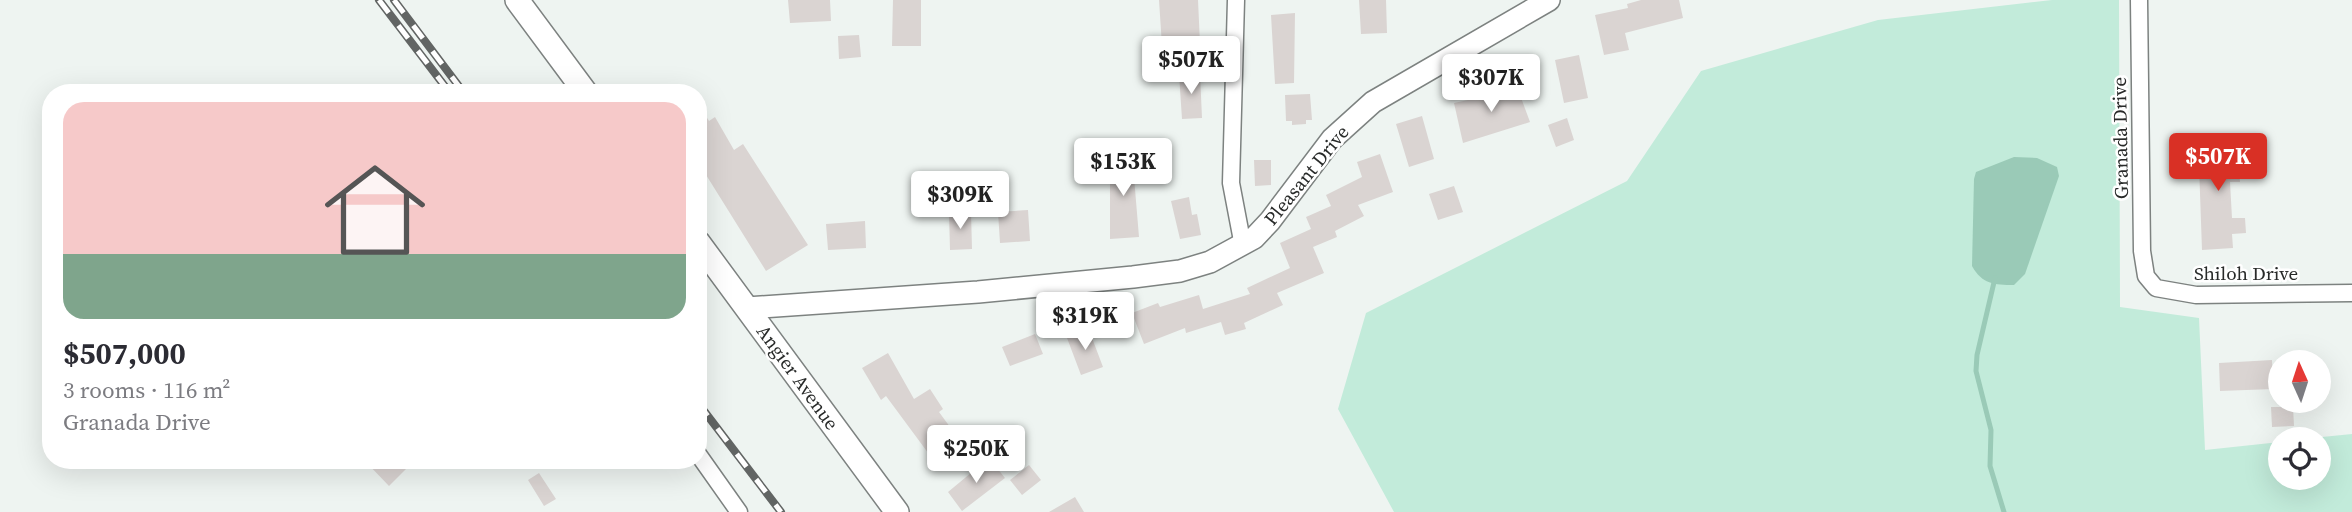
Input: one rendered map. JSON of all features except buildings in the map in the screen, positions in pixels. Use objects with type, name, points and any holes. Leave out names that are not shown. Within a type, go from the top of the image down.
[{"type":"main road","points":[[517,0],[579,84]]},
{"type":"main road","name":"Angier Avenue","points":[[707,254],[897,512]]},
{"type":"street","points":[[1236,0],[1231,183],[1243,246]]},
{"type":"street","name":"Granada Drive","points":[[2139,0],[2142,251],[2146,276]]},
{"type":"street","name":"Pleasant Drive","points":[[747,308],[978,292],[1164,274],[1210,262],[1243,246],[1270,221],[1332,139],[1352,119],[1399,84],[1543,1]]},
{"type":"street","name":"Shiloh Drive","points":[[2146,276],[2157,288],[2196,295],[2352,293]]},
{"type":"street","points":[[707,467],[739,512]]},
{"type":"shaded area","points":[[2052,0],[2119,0],[2120,307],[2199,318],[2205,450],[2268,443],[2268,490],[2331,490],[2331,436],[2352,434],[2352,512],[1394,512],[1338,409],[1366,313],[1627,181],[1701,71],[1878,20]]},
{"type":"shaded area","points":[[2014,157],[2037,158],[2057,167],[2059,176],[2025,274],[2014,285],[2000,285],[1984,280],[1972,266],[1974,179],[1976,172]]},
{"type":"waterway","points":[[1995,278],[1977,355],[1976,371],[1991,430],[1990,466],[2004,512]]},
{"type":"railway","points":[[379,0],[443,84]]},
{"type":"railway","points":[[394,0],[457,84]]},
{"type":"railway","points":[[707,415],[781,512]]}]
